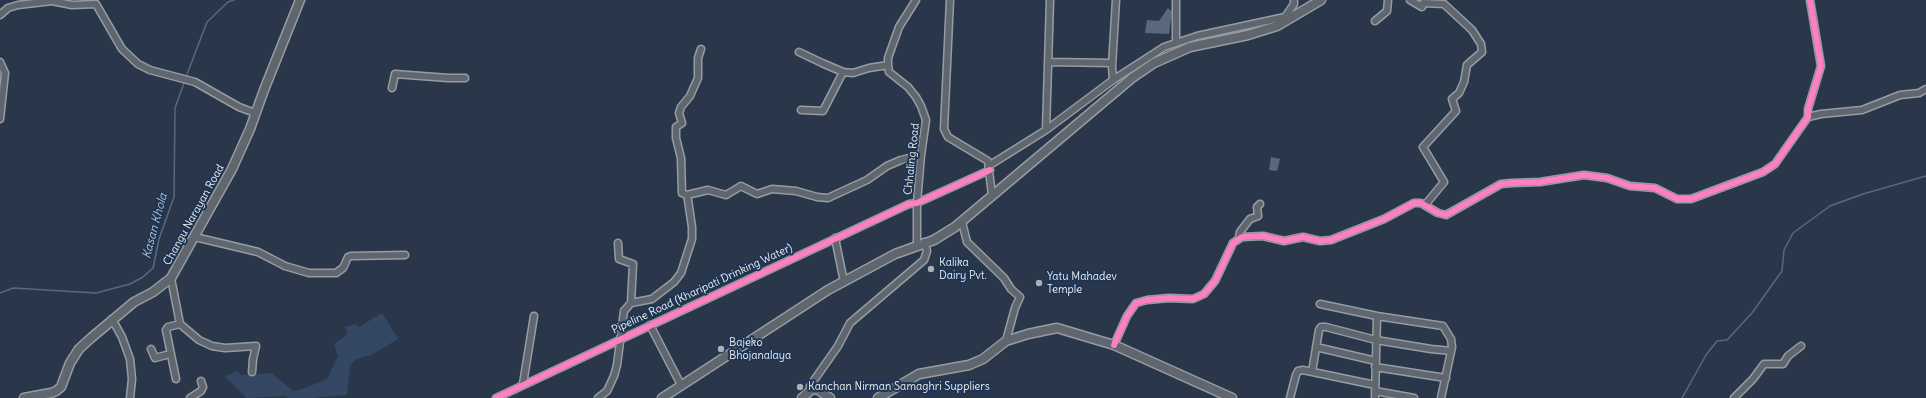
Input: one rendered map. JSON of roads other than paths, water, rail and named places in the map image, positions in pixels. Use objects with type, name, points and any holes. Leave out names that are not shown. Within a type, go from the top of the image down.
[{"type":"main road","name":"Changu Narayan Road","points":[[24,398],[51,393],[61,387],[70,363],[79,349],[112,319],[134,302],[154,292],[171,278],[232,169],[250,129],[300,0]]},
{"type":"main road","points":[[662,398],[800,307],[895,254],[942,236],[962,222],[1132,78],[1154,63],[1190,47],[1248,35],[1277,26],[1321,0]]},
{"type":"main road","points":[[878,398],[919,374],[977,362],[1006,341],[1028,334],[1057,328],[1114,345],[1232,398]]},
{"type":"main road","points":[[802,398],[811,390],[818,389],[830,398]]},
{"type":"street","points":[[0,14],[8,8],[18,4],[52,0],[72,5],[96,4],[122,48],[128,56],[138,64],[150,70],[195,82],[239,107],[255,113]]},
{"type":"street","points":[[799,52],[843,72],[853,73],[869,68],[888,65],[888,58],[899,27],[916,0]]},
{"type":"street","points":[[950,0],[944,129],[948,137],[988,161],[992,196]]},
{"type":"street","points":[[1046,130],[1050,0]]},
{"type":"street","points":[[1113,80],[1112,63],[1116,0]]},
{"type":"street","points":[[1176,0],[1176,43]]},
{"type":"street","name":"Pipeline Road (Kharipati Drinking Water)","points":[[496,398],[620,338],[909,204],[917,203],[990,168],[1046,130],[1113,80],[1164,47],[1197,36],[1285,17],[1294,4],[1294,0]]},
{"type":"street","points":[[1375,21],[1387,11],[1388,0]]},
{"type":"street","points":[[1410,0],[1422,7],[1423,3],[1444,4],[1472,30],[1481,44],[1482,52],[1467,65],[1464,82],[1459,93],[1452,99],[1456,111],[1422,147],[1444,182],[1425,205]]},
{"type":"street","points":[[1114,345],[1127,316],[1136,303],[1161,298],[1193,299],[1204,294],[1215,281],[1233,243],[1239,238],[1255,236],[1279,240],[1303,237],[1320,241],[1330,240],[1384,219],[1418,202],[1438,213],[1446,215],[1501,184],[1540,182],[1576,175],[1607,178],[1622,184],[1655,188],[1677,199],[1691,199],[1763,172],[1775,164],[1808,117],[1808,109],[1821,66],[1810,0]]},
{"type":"street","points":[[701,49],[698,58],[698,78],[690,96],[680,107],[679,113],[682,123],[676,127],[676,138],[681,158],[682,193],[687,195],[708,190],[726,195],[741,186],[756,194],[772,189],[796,190],[817,197],[828,198],[867,180],[894,163],[921,155]]},
{"type":"street","points":[[0,62],[5,73],[0,119]]},
{"type":"street","points":[[1048,62],[1112,63]]},
{"type":"street","name":"Chhaling Road","points":[[811,390],[810,386],[838,346],[850,323],[924,260],[927,251],[921,244],[917,203],[926,120],[921,106],[908,87],[889,72],[888,65]]},
{"type":"street","points":[[801,110],[822,111],[843,72]]},
{"type":"street","points":[[392,88],[395,74],[465,78]]},
{"type":"street","points":[[1808,117],[1862,110],[1900,94],[1919,93],[1926,89]]},
{"type":"street","points":[[598,398],[607,391],[611,384],[617,365],[624,311],[631,303],[652,299],[674,282],[680,273],[692,239],[692,227],[687,195]]},
{"type":"street","points":[[1239,238],[1240,232],[1250,219],[1258,216],[1257,207],[1260,204]]},
{"type":"street","points":[[962,222],[967,242],[1004,278],[1011,289],[1020,298],[1015,308],[1006,341]]},
{"type":"street","points":[[195,237],[258,252],[285,266],[309,273],[336,272],[342,268],[348,257],[351,256],[405,255]]},
{"type":"street","points":[[835,238],[844,282]]},
{"type":"street","points":[[618,243],[619,259],[633,264],[631,303]]},
{"type":"street","points":[[171,278],[180,324],[198,340],[212,346],[225,348],[256,346],[252,372]]},
{"type":"street","points":[[1320,304],[1378,316],[1443,326],[1451,339],[1451,351],[1441,398]]},
{"type":"street","points":[[523,384],[534,316]]},
{"type":"street","points":[[1375,398],[1378,316]]},
{"type":"street","points":[[112,319],[122,337],[130,359],[132,379],[130,398]]},
{"type":"street","points":[[176,379],[166,330],[180,324]]},
{"type":"street","points":[[650,325],[682,385]]},
{"type":"street","points":[[1312,372],[1319,330],[1322,327],[1376,340],[1451,351]]},
{"type":"street","points":[[1734,398],[1753,379],[1764,364],[1783,364],[1788,356],[1801,346]]},
{"type":"street","points":[[1316,347],[1376,364],[1446,378]]},
{"type":"street","points":[[151,349],[155,358],[170,354]]},
{"type":"street","points":[[1290,398],[1298,371],[1312,372],[1414,398]]},
{"type":"street","points":[[190,398],[201,391],[203,387],[201,381]]},
{"type":"waterway","name":"Kasan Khola","points":[[186,77],[207,22],[228,2],[234,0]]},
{"type":"waterway","name":"Kasan Khola","points":[[0,293],[13,288],[96,293],[130,284],[143,277],[153,268],[159,239],[174,197],[175,108],[185,80]]},
{"type":"waterway","points":[[1682,398],[1706,355],[1717,341],[1727,340],[1752,313],[1782,271],[1784,250],[1793,233],[1830,206],[1863,194],[1926,176]]},
{"type":"place","name":"Kalika Dairy Pvt.","points":[[931,269]]},
{"type":"place","name":"Yatu Mahadev Temple","points":[[1039,283]]},
{"type":"place","name":"Bajeko Bhojanalaya","points":[[721,349]]},
{"type":"place","name":"Kanchan Nirman Samaghri Suppliers","points":[[800,387]]}]
